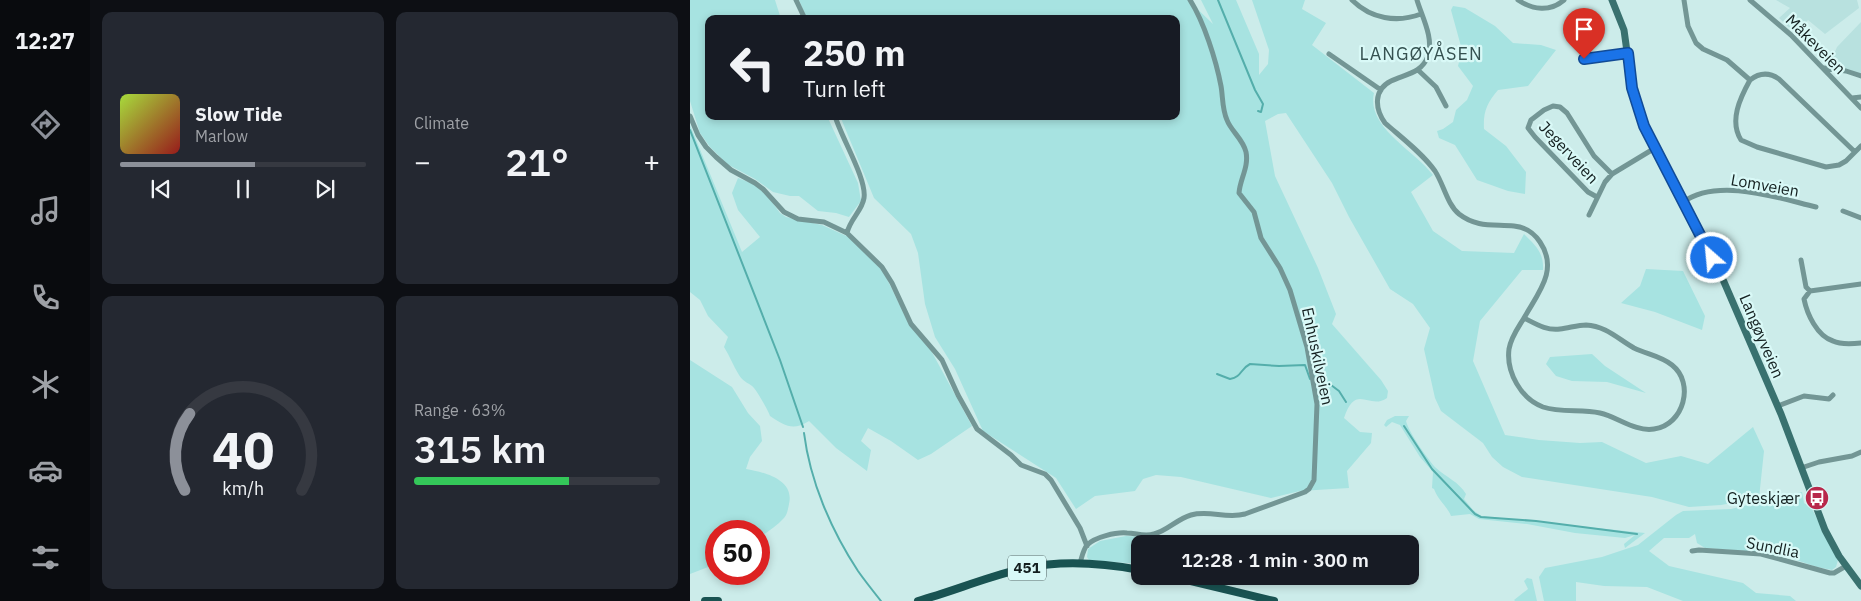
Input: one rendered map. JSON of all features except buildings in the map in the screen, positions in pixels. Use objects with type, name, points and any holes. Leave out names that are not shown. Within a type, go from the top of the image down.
[{"type":"main road","name":"Langøyveien","points":[[1612,0],[1624,30],[1636,104],[1655,148],[1720,275],[1778,406],[1825,530],[1846,566],[1861,586]]},
{"type":"main road","name":"451","points":[[918,601],[1026,568],[1052,564],[1080,563],[1131,569]]},
{"type":"main road","points":[[1207,585],[1274,601]]},
{"type":"main road","points":[[705,601],[718,601]]},
{"type":"street","points":[[796,0],[803,15]]},
{"type":"street","name":"Enhuskilveien","points":[[1087,546],[1096,540],[1121,533],[1144,536],[1154,534],[1192,515],[1235,516],[1245,514],[1305,492],[1314,480],[1317,404],[1306,347],[1288,284],[1261,238],[1254,212],[1239,193],[1245,170],[1245,147],[1226,119],[1220,83],[1204,30],[1190,0]]},
{"type":"street","points":[[1352,0],[1366,11],[1382,17],[1400,19],[1421,14]]},
{"type":"street","points":[[1417,0],[1429,36],[1430,46],[1426,61],[1418,70],[1390,81],[1381,90],[1377,102],[1381,117],[1385,123],[1426,160],[1436,172],[1454,210],[1477,224],[1524,228],[1531,232],[1542,246],[1548,260],[1548,269],[1542,286],[1524,318],[1512,340],[1509,350],[1515,382],[1526,396],[1534,402],[1551,408],[1600,413],[1631,425],[1653,430],[1668,424],[1680,412],[1685,391],[1682,378],[1679,371],[1665,360],[1632,347],[1615,335],[1597,326],[1586,325],[1550,329],[1524,318]]},
{"type":"street","points":[[1518,0],[1528,6],[1543,8],[1553,7],[1564,0]]},
{"type":"street","points":[[1684,0],[1688,26],[1696,43],[1703,49],[1732,64],[1750,80]]},
{"type":"street","name":"Måkeveien","points":[[1750,0],[1791,35],[1861,108]]},
{"type":"street","points":[[1584,59],[1628,53]]},
{"type":"street","points":[[1329,54],[1381,90]]},
{"type":"street","points":[[1823,68],[1846,71],[1861,76]]},
{"type":"street","points":[[1418,70],[1436,87],[1446,106]]},
{"type":"street","points":[[1855,152],[1779,79],[1772,75],[1762,74],[1750,80],[1736,112],[1736,130],[1741,140],[1757,147],[1826,167],[1839,165],[1855,152],[1861,146]]},
{"type":"street","points":[[1852,98],[1861,97]]},
{"type":"street","name":"Jegerveien","points":[[1597,197],[1588,192],[1535,137],[1528,128],[1529,122],[1544,110],[1555,105],[1560,107],[1567,113],[1594,156],[1612,174]]},
{"type":"street","points":[[690,116],[698,135],[711,152],[731,170],[755,182],[784,212],[798,219],[824,222],[847,233],[887,274],[910,324],[942,360],[958,395],[977,429],[1012,455],[1021,465],[1045,474],[1051,480],[1080,528],[1087,546],[1080,563]]},
{"type":"street","points":[[836,120],[859,174],[865,194],[862,206],[849,223],[847,233]]},
{"type":"street","name":"Jegerveien","points":[[1589,215],[1605,182],[1612,174],[1655,148]]},
{"type":"street","name":"Lomveien","points":[[1683,202],[1704,192],[1726,190],[1755,193],[1816,207]]},
{"type":"street","points":[[1843,211],[1861,218]]},
{"type":"street","points":[[1802,260],[1806,287],[1810,291]]},
{"type":"street","points":[[1861,284],[1810,291],[1804,299],[1806,309],[1824,336],[1838,343],[1861,343]]},
{"type":"street","points":[[1778,406],[1804,396],[1828,399],[1833,395]]},
{"type":"street","points":[[1801,468],[1819,462],[1852,456],[1861,452]]},
{"type":"street","name":"Sundlia","points":[[1692,551],[1761,554],[1830,573],[1834,573],[1846,566]]},
{"type":"shaded area","points":[[690,0],[775,0],[780,15],[705,15],[705,120],[829,120],[858,183],[861,201],[849,217],[818,211],[799,196],[773,192],[755,179],[727,164],[710,147],[700,133],[690,101]]},
{"type":"shaded area","points":[[799,0],[1188,0],[1213,24],[1201,0],[1236,0],[1259,54],[1259,75],[1268,64],[1269,50],[1252,0],[1305,0],[1302,9],[1326,23],[1312,45],[1374,93],[1373,105],[1377,117],[1384,127],[1433,175],[1411,192],[1433,231],[1462,251],[1514,253],[1524,234],[1541,254],[1543,270],[1522,270],[1480,321],[1473,361],[1505,435],[1580,443],[1602,442],[1646,463],[1681,456],[1708,464],[1753,427],[1764,451],[1759,498],[1721,505],[1689,507],[1652,497],[1522,477],[1503,467],[1492,457],[1483,443],[1441,411],[1435,398],[1424,349],[1430,328],[1413,304],[1390,289],[1332,183],[1286,113],[1278,114],[1265,121],[1275,176],[1318,268],[1336,314],[1332,324],[1381,380],[1388,391],[1387,398],[1380,401],[1374,402],[1358,399],[1353,402],[1344,418],[1360,432],[1372,433],[1371,443],[1347,471],[1349,488],[1300,491],[1271,498],[1181,477],[1156,475],[1143,479],[1135,491],[1095,496],[1076,509],[1056,478],[983,431],[955,369],[935,337],[925,304],[918,253],[911,234],[874,198],[842,120],[1180,120],[1180,15],[805,15]]},
{"type":"shaded area","points":[[1776,0],[1857,0],[1859,8],[1825,34],[1808,20],[1796,34],[1779,18],[1790,8]]},
{"type":"shaded area","points":[[1453,6],[1465,8],[1495,26],[1513,43],[1541,45],[1556,50],[1528,86],[1498,90],[1488,104],[1485,113],[1484,129],[1506,146],[1526,172],[1525,194],[1508,191],[1477,180],[1455,145],[1439,138],[1437,131],[1453,122],[1456,110],[1467,100],[1473,86],[1458,66],[1462,50],[1451,10]]},
{"type":"shaded area","points":[[1861,22],[1861,74],[1829,66],[1837,47]]},
{"type":"shaded area","points":[[690,125],[742,252],[760,237],[738,210],[732,193],[738,178],[756,185],[780,213],[786,217],[822,225],[853,239],[883,271],[910,326],[928,345],[972,426],[931,454],[918,460],[868,428],[861,441],[871,450],[867,471],[836,448],[809,421],[798,426],[789,426],[770,416],[756,390],[741,378],[735,368],[724,347],[728,337],[708,316],[700,300],[690,292]]},
{"type":"shaded area","points":[[1646,269],[1683,271],[1705,316],[1702,330],[1655,312],[1621,303],[1640,286]]},
{"type":"shaded area","points":[[1592,354],[1605,366],[1646,393],[1607,382],[1572,381],[1556,376],[1546,364],[1550,357]]},
{"type":"shaded area","points":[[690,360],[732,387],[748,413],[760,426],[762,441],[750,457],[746,469],[776,478],[783,483],[790,495],[787,514],[770,530],[770,520],[705,520],[705,568],[690,574]]},
{"type":"shaded area","points":[[1395,416],[1409,416],[1406,421],[1408,426],[1424,453],[1436,468],[1463,490],[1466,494],[1464,499],[1481,516],[1645,533],[1625,548],[1624,544],[1635,535],[1625,538],[1575,533],[1527,524],[1479,519],[1470,514],[1451,516],[1432,488],[1433,472],[1420,457],[1400,425],[1392,422],[1386,427],[1384,425],[1387,420]]},
{"type":"shaded area","points":[[1802,492],[1804,503],[1811,507],[1838,560],[1836,567],[1832,570],[1790,558],[1758,552],[1705,548],[1697,543],[1695,534],[1689,538],[1664,538],[1649,551],[1669,566],[1743,583],[1756,593],[1790,596],[1796,601],[1683,601],[1647,587],[1604,586],[1576,582],[1576,601],[1544,601],[1539,577],[1545,568],[1602,557],[1638,545],[1683,511],[1731,509]]},
{"type":"shaded area","points":[[1131,536],[1131,563],[1089,560],[1087,557],[1088,549],[1100,541]]},
{"type":"shaded area","points":[[1527,578],[1532,579],[1537,601],[1515,601],[1528,589],[1524,581]]},
{"type":"waterway","points":[[1218,0],[1255,90],[1263,104],[1261,112],[1258,111]]},
{"type":"waterway","points":[[690,130],[780,360],[803,427]]},
{"type":"waterway","points":[[1217,374],[1230,379],[1234,378],[1250,364],[1305,365],[1310,379]]},
{"type":"waterway","points":[[1316,379],[1331,385],[1339,391],[1346,402]]},
{"type":"waterway","points":[[1404,426],[1432,469],[1475,514],[1481,517],[1536,521],[1637,534]]},
{"type":"waterway","points":[[804,433],[811,469],[823,505],[848,555],[881,601]]},
{"type":"place","name":"Gyteskjær","points":[[1817,498]]},
{"type":"district","name":"LANGØYÅSEN","points":[[1421,54]]},
{"type":"route","points":[[1584,59],[1628,53],[1632,88],[1644,126],[1712,258]]}]
